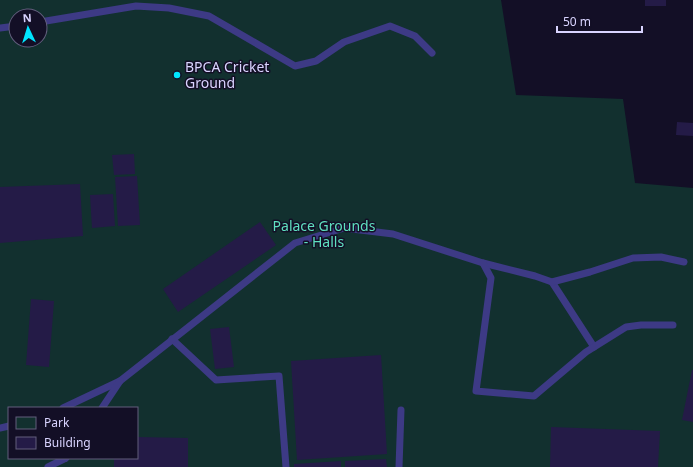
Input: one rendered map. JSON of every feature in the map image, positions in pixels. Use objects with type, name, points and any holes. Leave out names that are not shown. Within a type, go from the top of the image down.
[{"type":"lane","points":[[48,21],[136,6],[170,8],[209,16],[295,66],[316,61],[344,42],[390,26],[415,36],[432,53]]},
{"type":"lane","points":[[65,407],[120,381],[294,243],[344,228],[393,234],[483,263],[535,276],[552,282],[590,272],[633,258],[661,258],[684,262]]},
{"type":"lane","points":[[483,263],[491,278],[476,390],[534,396],[594,347],[626,327],[641,324],[673,325]]},
{"type":"lane","points":[[552,282],[594,347]]},
{"type":"lane","points":[[172,340],[216,380],[279,376],[286,467]]},
{"type":"lane","points":[[103,407],[120,381]]},
{"type":"lane","points":[[399,467],[401,410]]},
{"type":"lane","points":[[48,467],[64,459]]},
{"type":"green space","name":"Palace Grounds - Halls","points":[[0,0],[501,0],[516,95],[623,99],[635,183],[693,188],[693,467],[0,467]]},
{"type":"building","points":[[645,0],[666,0],[666,6],[645,6]]},
{"type":"building","points":[[677,122],[693,123],[693,136],[676,135]]},
{"type":"building","points":[[134,154],[135,174],[114,175],[112,155]]},
{"type":"building","points":[[137,176],[140,225],[118,226],[115,177]]},
{"type":"building","points":[[80,184],[83,236],[0,243],[0,187]]},
{"type":"building","points":[[113,194],[115,226],[92,228],[90,195]]},
{"type":"building","points":[[260,222],[276,245],[178,312],[163,289]]},
{"type":"building","points":[[31,299],[54,301],[49,367],[26,365]]},
{"type":"building","points":[[229,327],[234,367],[215,369],[210,329]]},
{"type":"building","points":[[381,355],[387,454],[297,460],[291,361]]},
{"type":"building","points":[[693,370],[693,422],[682,420]]},
{"type":"building","points":[[551,427],[660,431],[658,467],[550,467]]},
{"type":"building","points":[[138,437],[188,438],[188,467],[114,467],[114,459],[138,459]]},
{"type":"building","points":[[386,459],[387,467],[345,467],[345,461]]},
{"type":"building","points":[[341,461],[341,467],[294,467],[294,464]]},
{"type":"place","name":"BPCA Cricket Ground","points":[[177,75]]}]
